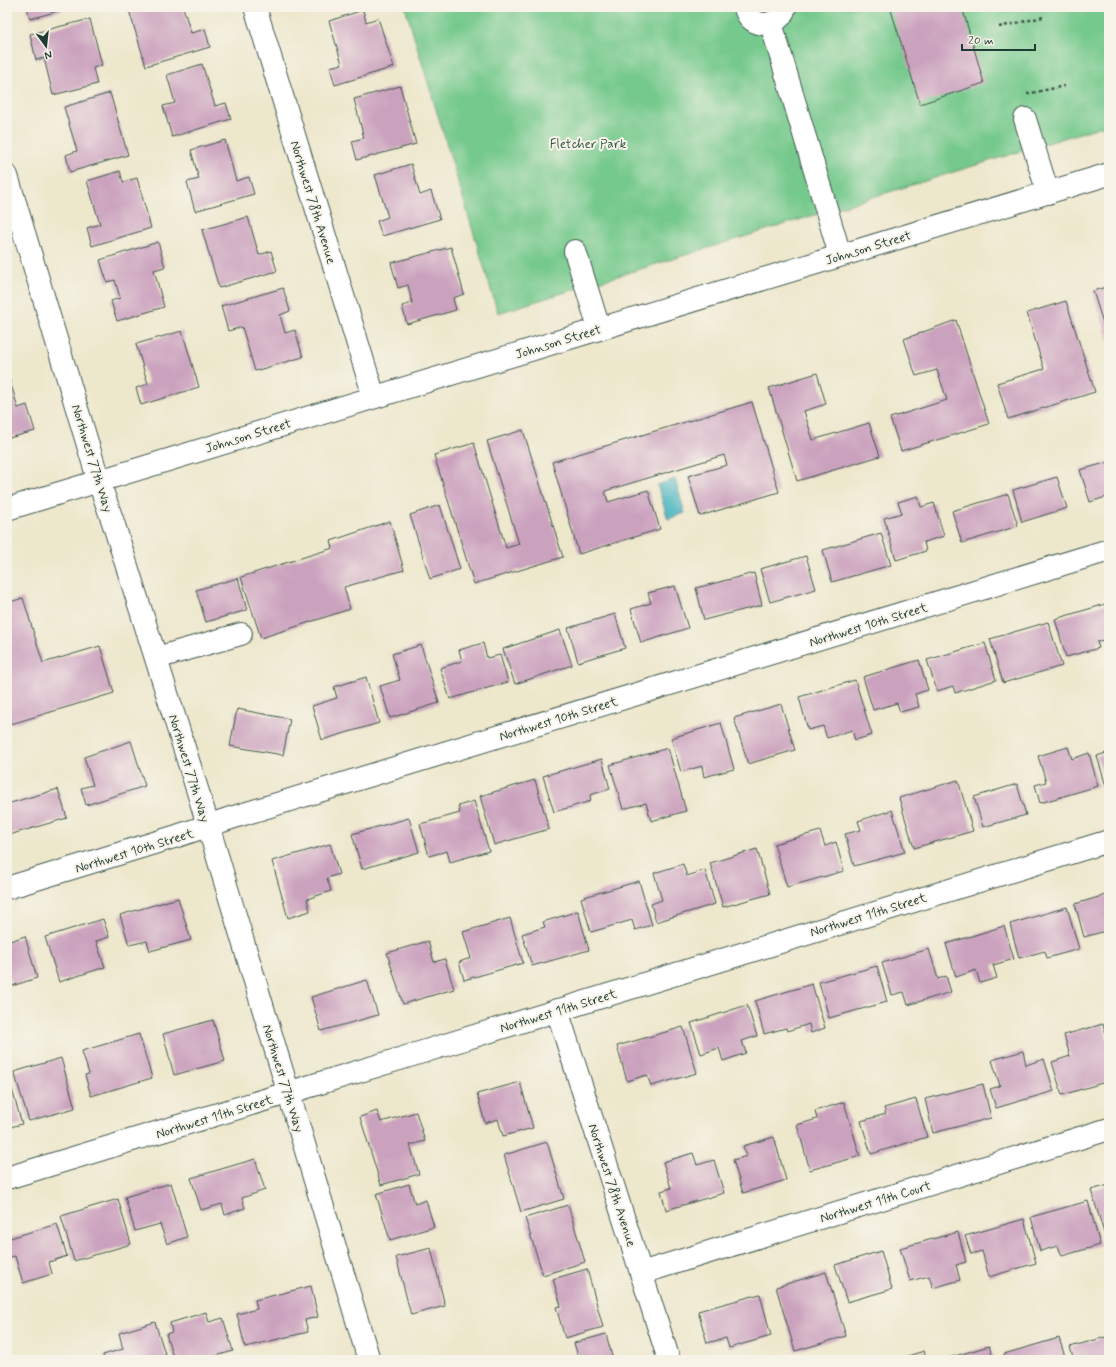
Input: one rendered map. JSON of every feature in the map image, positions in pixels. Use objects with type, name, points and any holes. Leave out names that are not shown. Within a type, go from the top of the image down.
[{"type":"street","name":"Northwest 78th Avenue","points":[[255,7],[374,397]]},
{"type":"street","points":[[745,7],[748,15],[758,23],[778,15],[840,255]]},
{"type":"street","points":[[1025,119],[1048,192]]},
{"type":"street","name":"Johnson Street","points":[[7,509],[1109,174]]},
{"type":"street","name":"Northwest 77th Way","points":[[7,176],[10,201],[156,658],[369,1360]]},
{"type":"street","points":[[575,251],[599,328]]},
{"type":"street","name":"Northwest 10th Street","points":[[7,888],[208,827],[234,817],[1109,550]]},
{"type":"street","points":[[156,658],[241,634]]},
{"type":"street","name":"Northwest 11th Street","points":[[7,1178],[1109,841]]},
{"type":"street","name":"Northwest 78th Avenue","points":[[557,1010],[669,1360]]},
{"type":"street","name":"Northwest 11th Court","points":[[641,1273],[1109,1130]]},
{"type":"path","points":[[999,27],[1043,16]]},
{"type":"path","points":[[1026,95],[1064,86]]},
{"type":"green space","name":"Fletcher Park","points":[[405,7],[1029,7],[1030,10],[1044,7],[1109,7],[1109,124],[498,313]]},
{"type":"water","points":[[675,479],[685,513],[668,519],[657,485]]},
{"type":"building","points":[[27,7],[72,7],[30,19]]},
{"type":"building","points":[[128,7],[183,7],[191,33],[205,29],[210,47],[146,66]]},
{"type":"building","points":[[311,7],[324,7],[312,11]]},
{"type":"building","points":[[890,7],[962,7],[984,83],[920,104]]},
{"type":"building","points":[[363,10],[366,22],[378,18],[394,67],[335,85],[330,67],[342,64],[329,21]]},
{"type":"building","points":[[90,19],[102,65],[93,68],[97,84],[53,95],[44,58],[36,60],[30,34]]},
{"type":"building","points":[[202,64],[215,106],[226,103],[231,119],[172,137],[163,106],[175,103],[167,75]]},
{"type":"building","points":[[400,86],[416,144],[357,160],[352,141],[364,138],[354,99]]},
{"type":"building","points":[[110,93],[128,155],[70,172],[66,155],[77,151],[64,107]]},
{"type":"building","points":[[225,140],[236,181],[249,177],[254,194],[195,211],[187,182],[199,179],[191,150]]},
{"type":"building","points":[[411,164],[420,195],[431,191],[440,219],[382,236],[377,221],[388,217],[375,175]]},
{"type":"building","points":[[120,171],[123,182],[137,178],[151,228],[92,246],[87,228],[100,224],[87,181]]},
{"type":"building","points":[[248,217],[259,255],[271,251],[277,271],[219,288],[202,230]]},
{"type":"building","points":[[158,242],[165,267],[154,270],[164,307],[117,321],[111,301],[120,298],[115,280],[107,282],[100,260]]},
{"type":"building","points":[[451,247],[464,294],[453,298],[456,310],[407,324],[402,306],[412,303],[408,285],[398,288],[391,263]]},
{"type":"building","points":[[1109,286],[1109,342],[1093,291]]},
{"type":"building","points":[[283,288],[290,311],[280,315],[285,333],[295,330],[303,357],[255,371],[242,327],[228,331],[221,306]]},
{"type":"building","points":[[1066,301],[1095,392],[1008,419],[997,383],[1044,369],[1027,313]]},
{"type":"building","points":[[956,320],[989,424],[901,451],[890,418],[947,400],[937,370],[916,376],[904,339]]},
{"type":"building","points":[[182,331],[199,387],[141,405],[136,388],[148,384],[136,344]]},
{"type":"building","points":[[817,373],[826,404],[804,411],[813,440],[869,423],[880,456],[797,481],[769,388]]},
{"type":"building","points":[[8,374],[18,408],[27,405],[35,431],[9,438],[7,433]]},
{"type":"building","points":[[752,402],[779,492],[700,516],[688,476],[727,465],[724,455],[605,491],[608,502],[648,490],[660,529],[579,554],[552,462]]},
{"type":"building","points":[[523,430],[563,557],[474,584],[434,455],[474,443],[506,548],[519,544],[487,441]]},
{"type":"building","points":[[1109,462],[1109,496],[1090,502],[1080,470]]},
{"type":"building","points":[[1057,477],[1067,508],[1022,522],[1013,490]]},
{"type":"building","points":[[1008,494],[1018,526],[962,543],[952,511]]},
{"type":"building","points":[[918,496],[921,507],[934,503],[944,536],[924,542],[926,551],[896,560],[884,518],[902,513],[898,502]]},
{"type":"building","points":[[440,505],[460,569],[430,579],[410,515]]},
{"type":"building","points":[[390,521],[404,570],[344,587],[350,609],[261,638],[241,577],[333,548],[331,541]]},
{"type":"building","points":[[881,533],[891,565],[832,582],[823,550]]},
{"type":"building","points":[[806,556],[816,589],[770,602],[760,569]]},
{"type":"building","points":[[754,573],[762,605],[704,620],[696,588]]},
{"type":"building","points":[[238,578],[247,610],[206,622],[196,590]]},
{"type":"building","points":[[675,586],[688,628],[641,643],[631,609],[651,603],[648,593]]},
{"type":"building","points":[[23,598],[43,663],[100,646],[114,693],[11,724],[7,709],[7,603]]},
{"type":"building","points":[[1109,603],[1109,638],[1097,642],[1099,648],[1066,657],[1055,619]]},
{"type":"building","points":[[615,614],[625,648],[578,662],[568,628]]},
{"type":"building","points":[[1048,622],[1062,666],[1003,683],[990,639]]},
{"type":"building","points":[[560,630],[572,665],[515,684],[503,649]]},
{"type":"building","points":[[483,643],[487,658],[500,655],[508,682],[450,699],[440,668],[462,661],[459,650]]},
{"type":"building","points":[[985,643],[996,680],[955,693],[953,686],[937,691],[927,660]]},
{"type":"building","points":[[421,645],[439,703],[390,718],[380,686],[400,680],[392,654]]},
{"type":"building","points":[[919,660],[928,690],[915,694],[919,707],[900,712],[897,703],[873,710],[863,677]]},
{"type":"building","points":[[366,677],[379,723],[322,740],[312,706],[337,698],[334,687]]},
{"type":"building","points":[[855,680],[872,735],[855,740],[852,730],[827,738],[823,726],[808,730],[799,697]]},
{"type":"building","points":[[781,704],[795,750],[748,764],[734,718]]},
{"type":"building","points":[[237,709],[290,719],[283,755],[230,746]]},
{"type":"building","points":[[721,723],[734,769],[704,777],[702,766],[681,772],[671,738]]},
{"type":"building","points":[[131,741],[145,786],[86,805],[81,788],[93,785],[84,757]]},
{"type":"building","points":[[1068,747],[1072,759],[1089,753],[1098,786],[1040,803],[1035,785],[1046,782],[1038,756]]},
{"type":"building","points":[[668,748],[686,811],[651,821],[646,803],[623,809],[610,765]]},
{"type":"building","points":[[1109,752],[1109,790],[1107,790],[1097,756]]},
{"type":"building","points":[[602,759],[610,789],[590,795],[591,801],[554,812],[543,776]]},
{"type":"building","points":[[535,780],[549,829],[494,845],[480,796]]},
{"type":"building","points":[[958,780],[973,831],[914,848],[899,798]]},
{"type":"building","points":[[1017,784],[1026,815],[983,827],[974,797]]},
{"type":"building","points":[[58,789],[67,818],[9,835],[7,827],[7,804]]},
{"type":"building","points":[[474,801],[489,851],[450,862],[447,851],[429,856],[420,824],[460,813],[458,806]]},
{"type":"building","points":[[892,810],[905,852],[854,866],[845,834],[861,830],[858,821]]},
{"type":"building","points":[[409,818],[419,852],[362,869],[352,834]]},
{"type":"building","points":[[820,831],[825,846],[836,842],[844,871],[787,887],[774,844]]},
{"type":"building","points":[[330,844],[339,874],[327,878],[331,891],[307,899],[310,911],[288,918],[272,861]]},
{"type":"building","points":[[757,849],[770,894],[723,907],[710,863]]},
{"type":"building","points":[[683,864],[687,876],[705,870],[715,904],[656,922],[651,904],[662,900],[654,873]]},
{"type":"building","points":[[639,881],[652,925],[635,930],[632,920],[591,932],[581,898]]},
{"type":"building","points":[[1109,894],[1109,930],[1084,937],[1075,904]]},
{"type":"building","points":[[178,898],[191,940],[150,951],[147,941],[129,945],[120,915]]},
{"type":"building","points":[[1067,907],[1079,949],[1047,958],[1045,951],[1019,958],[1010,924]]},
{"type":"building","points":[[578,911],[589,950],[532,966],[522,934],[545,927],[543,922]]},
{"type":"building","points":[[510,918],[523,963],[464,980],[459,962],[471,958],[463,932]]},
{"type":"building","points":[[103,919],[109,937],[96,941],[105,967],[59,982],[45,937]]},
{"type":"building","points":[[1004,926],[1014,959],[993,965],[997,978],[980,983],[976,970],[956,977],[946,944]]},
{"type":"building","points":[[25,936],[37,978],[12,986],[9,977],[7,977],[7,942]]},
{"type":"building","points":[[428,941],[434,962],[445,959],[454,989],[403,1004],[387,953]]},
{"type":"building","points":[[929,949],[938,979],[946,976],[951,992],[908,1005],[904,992],[892,995],[882,963]]},
{"type":"building","points":[[877,966],[887,1002],[829,1018],[819,982]]},
{"type":"building","points":[[367,980],[378,1015],[321,1031],[311,997]]},
{"type":"building","points":[[812,984],[825,1028],[811,1033],[809,1024],[787,1031],[786,1028],[764,1034],[755,1001]]},
{"type":"building","points":[[747,1005],[757,1036],[742,1041],[746,1053],[723,1061],[719,1048],[701,1054],[691,1023]]},
{"type":"building","points":[[213,1020],[225,1061],[174,1075],[163,1034]]},
{"type":"building","points":[[1103,1024],[1109,1045],[1109,1081],[1062,1095],[1052,1062],[1070,1056],[1064,1035]]},
{"type":"building","points":[[683,1027],[697,1073],[651,1086],[647,1075],[627,1081],[617,1046]]},
{"type":"building","points":[[139,1034],[152,1078],[91,1096],[85,1075],[89,1074],[82,1051]]},
{"type":"building","points":[[1023,1051],[1026,1065],[1044,1059],[1054,1091],[996,1108],[990,1089],[1000,1086],[992,1060]]},
{"type":"building","points":[[61,1058],[75,1108],[29,1121],[14,1072]]},
{"type":"building","points":[[520,1082],[533,1128],[503,1136],[498,1119],[485,1123],[477,1094]]},
{"type":"building","points":[[983,1084],[991,1118],[933,1133],[925,1099]]},
{"type":"building","points":[[11,1086],[22,1124],[7,1128],[7,1087]]},
{"type":"building","points":[[916,1099],[927,1137],[871,1154],[861,1121],[886,1114],[884,1108]]},
{"type":"building","points":[[844,1102],[860,1156],[810,1170],[797,1125],[817,1119],[815,1111]]},
{"type":"building","points":[[377,1111],[381,1122],[416,1112],[425,1141],[410,1145],[419,1174],[381,1185],[360,1117]]},
{"type":"building","points":[[774,1137],[786,1180],[743,1193],[733,1160],[747,1156],[743,1146]]},
{"type":"building","points":[[547,1142],[564,1199],[521,1212],[504,1155]]},
{"type":"building","points":[[693,1153],[697,1165],[714,1160],[724,1193],[666,1210],[661,1191],[671,1188],[663,1162]]},
{"type":"building","points":[[255,1159],[265,1190],[242,1198],[245,1208],[225,1215],[222,1204],[201,1210],[191,1178]]},
{"type":"building","points":[[171,1183],[187,1237],[167,1244],[160,1224],[135,1231],[125,1197]]},
{"type":"building","points":[[409,1184],[415,1204],[426,1200],[434,1227],[390,1240],[376,1194]]},
{"type":"building","points":[[1109,1185],[1109,1235],[1105,1236],[1091,1190]]},
{"type":"building","points":[[118,1199],[131,1244],[74,1261],[61,1216]]},
{"type":"building","points":[[1088,1201],[1100,1245],[1062,1256],[1058,1246],[1040,1251],[1031,1217]]},
{"type":"building","points":[[568,1205],[585,1262],[543,1275],[525,1218]]},
{"type":"building","points":[[1024,1219],[1036,1263],[989,1277],[982,1251],[971,1254],[965,1236]]},
{"type":"building","points":[[57,1224],[67,1256],[49,1262],[52,1274],[23,1283],[15,1256],[7,1258],[7,1239]]},
{"type":"building","points":[[958,1232],[966,1262],[956,1265],[960,1280],[933,1288],[929,1276],[910,1281],[900,1248]]},
{"type":"building","points":[[431,1248],[445,1306],[411,1315],[396,1257]]},
{"type":"building","points":[[881,1251],[892,1289],[847,1302],[835,1265]]},
{"type":"building","points":[[587,1269],[603,1327],[565,1338],[556,1307],[561,1306],[553,1279]]},
{"type":"building","points":[[826,1272],[846,1336],[795,1351],[776,1287]]},
{"type":"building","points":[[311,1286],[318,1317],[305,1320],[308,1332],[245,1347],[237,1314],[257,1309],[255,1300]]},
{"type":"building","points":[[760,1294],[771,1336],[729,1348],[726,1338],[707,1343],[698,1311]]},
{"type":"building","points":[[206,1312],[209,1322],[223,1318],[233,1351],[202,1360],[174,1360],[166,1334],[172,1332],[170,1323]]},
{"type":"building","points":[[155,1322],[167,1360],[104,1360],[103,1355],[123,1349],[119,1333]]},
{"type":"building","points":[[606,1334],[613,1360],[579,1360],[574,1343]]},
{"type":"building","points":[[1109,1336],[1109,1360],[1074,1360],[1070,1347]]},
{"type":"building","points":[[1059,1338],[1066,1360],[1005,1360],[1004,1354]]},
{"type":"building","points":[[989,1346],[994,1360],[941,1360]]},
{"type":"building","points":[[924,1351],[927,1360],[901,1360],[901,1358]]}]
